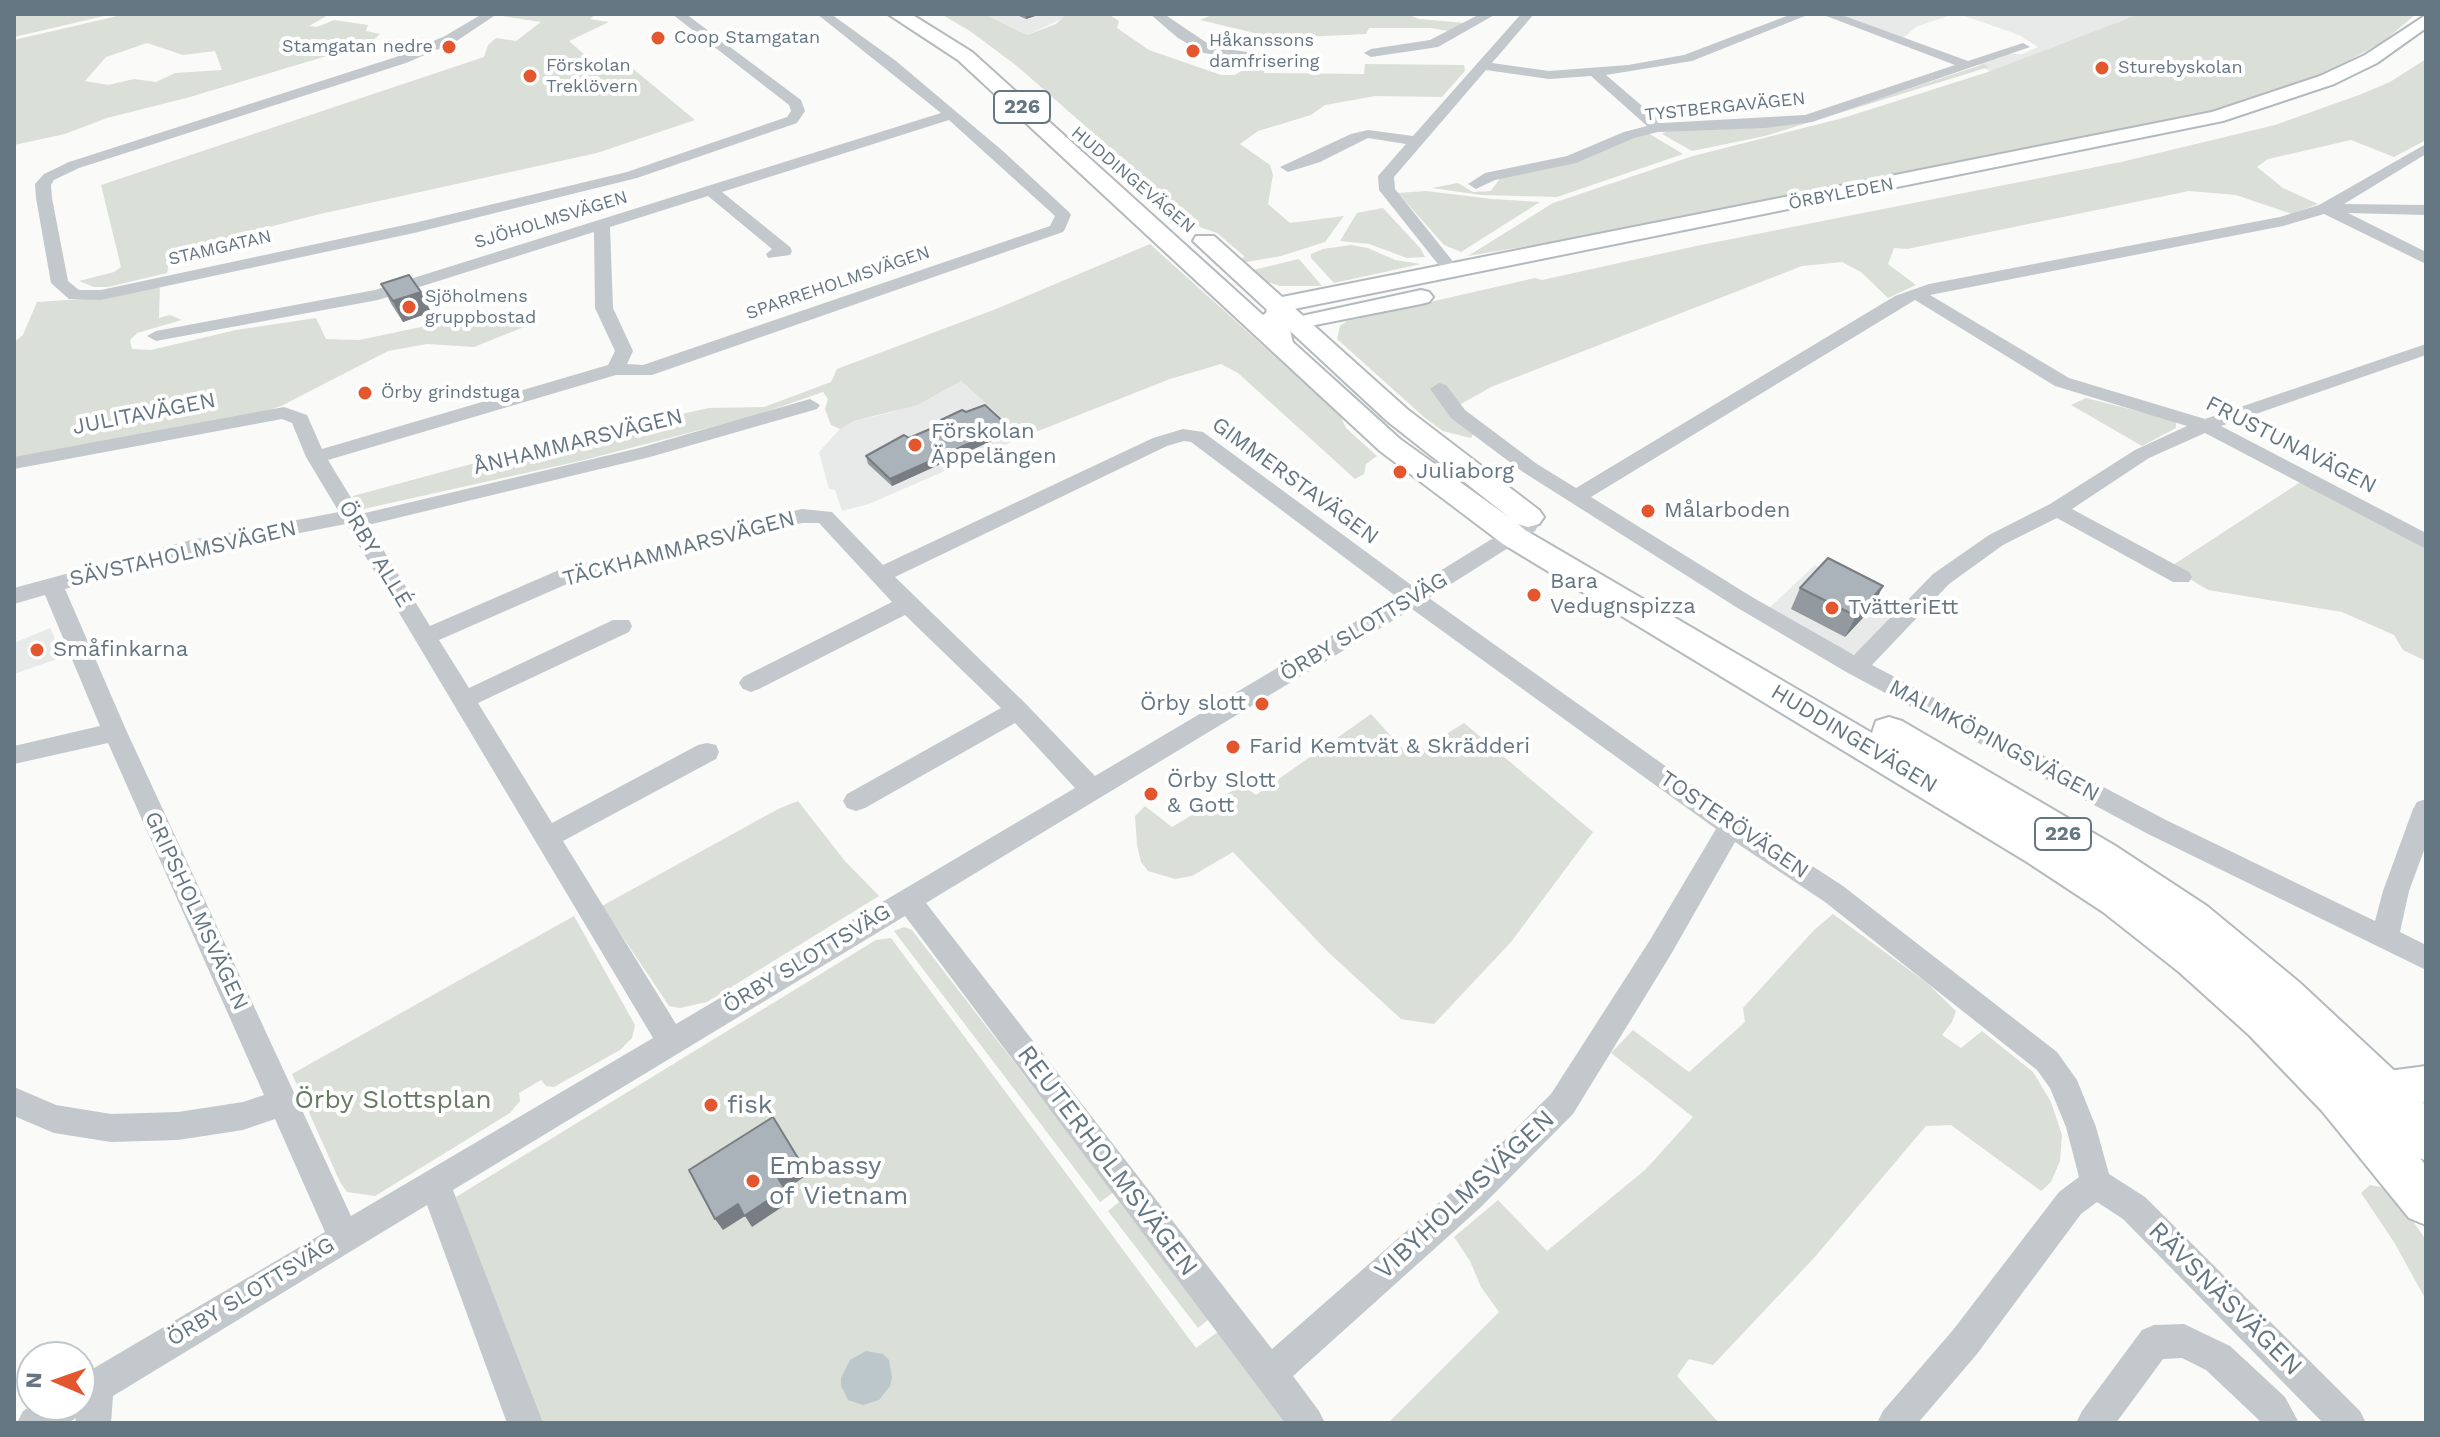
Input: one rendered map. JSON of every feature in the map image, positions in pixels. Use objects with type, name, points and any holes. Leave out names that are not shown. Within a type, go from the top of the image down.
[{"type":"main road","name":"HUDDINGEVÄGEN","points":[[898,14],[965,56],[1249,314],[1284,325]]},
{"type":"main road","name":"HUDDINGEVÄGEN","points":[[925,14],[997,62],[1168,210],[1284,325],[1397,415],[1524,529],[2117,900],[2194,959],[2264,1021],[2397,1111],[2426,1202]]},
{"type":"main road","name":"ÖRBYLEDEN","points":[[1284,325],[1458,277],[2216,117],[2327,80],[2371,59],[2426,20]]},
{"type":"main road","name":"ÖRBYLEDEN","points":[[1458,277],[2181,142],[2304,107],[2397,66]]},
{"type":"street","name":"STAMGATAN","points":[[491,14],[450,39],[401,60],[74,165],[49,177],[43,184],[44,198],[60,283],[75,295],[101,295],[414,228],[632,175],[792,120],[798,111],[796,103],[678,14]]},
{"type":"street","name":"SPARREHOLMSVÄGEN","points":[[316,457],[615,369],[645,371],[1057,229],[1063,215],[951,115],[835,20],[823,14]]},
{"type":"street","points":[[1156,14],[1209,50],[1261,58]]},
{"type":"street","points":[[1371,53],[1433,44],[1490,14]]},
{"type":"street","points":[[1458,277],[1387,190],[1386,176],[1528,14]]},
{"type":"street","points":[[1483,66],[1549,75],[1596,73],[1687,58],[1782,16],[1804,14]]},
{"type":"street","points":[[1827,14],[1967,65]]},
{"type":"street","name":"TYSTBERGAVÄGEN","points":[[1476,184],[1490,176],[1571,160],[1629,135],[1658,128],[1765,124],[1807,119],[2023,47]]},
{"type":"street","points":[[1596,73],[1658,128]]},
{"type":"street","name":"SJÖHOLMSVÄGEN","points":[[156,336],[378,295],[951,115]]},
{"type":"street","points":[[1288,167],[1315,159],[1356,137],[1368,134],[1419,141]]},
{"type":"street","points":[[1576,497],[1876,315],[1917,294],[2283,221],[2325,208],[2426,148]]},
{"type":"street","points":[[711,191],[784,251],[774,254]]},
{"type":"street","points":[[2354,191],[2378,209]]},
{"type":"street","points":[[2325,208],[2426,210]]},
{"type":"street","points":[[2325,208],[2426,259]]},
{"type":"street","points":[[602,225],[604,308],[624,351],[615,369]]},
{"type":"street","name":"FRUSTUNAVÄGEN","points":[[1917,294],[2062,382],[2205,425],[2423,538]]},
{"type":"street","points":[[1856,667],[1941,579],[1996,540],[2057,509],[2142,454],[2205,425],[2426,349]]},
{"type":"street","name":"MALMKÖPINGSVÄGEN","points":[[1439,389],[1458,414],[1530,468],[1744,602],[1856,667],[2157,827],[2426,958]]},
{"type":"street","name":"ÅNHAMMARSVÄGEN","points":[[354,519],[643,453],[810,405]]},
{"type":"street","name":"ÖRBY ALLÉ","points":[[284,413],[300,419],[316,457],[671,1041]]},
{"type":"street","name":"JULITAVÄGEN","points":[[14,463],[284,413]]},
{"type":"street","name":"GIMMERSTAVÄGEN","points":[[881,575],[1160,442],[1183,435],[1196,436],[1413,598]]},
{"type":"street","points":[[2057,509],[2181,577]]},
{"type":"street","name":"TÄCKHAMMARSVÄGEN","points":[[425,637],[567,575],[802,516],[825,517],[907,604],[1018,710],[1092,790]]},
{"type":"street","name":"SÄVSTAHOLMSVÄGEN","points":[[14,596],[191,547],[354,519]]},
{"type":"street","name":"ÖRBY SLOTTSVÄG","points":[[96,1386],[1524,529]]},
{"type":"street","name":"GRIPSHOLMSVÄGEN","points":[[52,585],[115,732],[343,1236]]},
{"type":"street","name":"TOSTERÖVÄGEN","points":[[1413,598],[1731,826],[1834,894],[2047,1061],[2062,1080],[2081,1127],[2096,1183]]},
{"type":"street","points":[[751,683],[907,604]]},
{"type":"street","points":[[464,700],[621,626]]},
{"type":"street","points":[[856,801],[1018,710]]},
{"type":"street","points":[[14,755],[115,732]]},
{"type":"street","points":[[548,837],[707,752]]},
{"type":"street","points":[[2385,938],[2396,891],[2426,809]]},
{"type":"street","name":"VIBYHOLMSVÄGEN","points":[[1269,1374],[1470,1196],[1562,1104],[1660,948],[1731,826]]},
{"type":"street","name":"REUTERHOLMSVÄGEN","points":[[908,900],[1307,1423]]},
{"type":"street","points":[[14,1101],[54,1119],[111,1128],[178,1126],[243,1116],[284,1102]]},
{"type":"street","points":[[434,1182],[525,1423]]},
{"type":"street","points":[[1895,1423],[1965,1342],[2070,1203],[2096,1183]]},
{"type":"street","name":"RÄVSNÄSVÄGEN","points":[[2096,1183],[2134,1208],[2348,1423]]},
{"type":"street","name":"RÄVSNÄSVÄGEN","points":[[2094,1423],[2154,1342],[2184,1341],[2218,1358],[2273,1409],[2281,1423]]},
{"type":"shaded area","points":[[984,14],[1067,14],[1068,16],[1027,35]]},
{"type":"shaded area","points":[[1838,14],[1953,14],[1916,27],[1903,38]]},
{"type":"shaded area","points":[[1959,14],[2133,14],[2185,34],[2007,80],[1976,64],[2009,54],[2022,54],[2038,47],[2019,35]]},
{"type":"shaded area","name":"Förskolan Äppelängen","points":[[961,381],[1023,437],[869,504],[842,511],[835,490],[829,489],[819,452],[840,429],[854,421],[889,413]]},
{"type":"shaded area","points":[[1815,565],[1900,608],[1860,654],[1841,653],[1767,610]]},
{"type":"shaded area","name":"Småfinkarna","points":[[50,628],[63,657],[14,674],[14,643]]},
{"type":"shaded area","points":[[866,1351],[883,1354],[889,1360],[892,1377],[890,1386],[879,1400],[863,1405],[848,1400],[841,1386],[841,1378],[850,1360]]},
{"type":"green space","points":[[14,14],[113,14],[14,37]]},
{"type":"green space","points":[[126,14],[330,14],[309,26],[317,27],[334,20],[368,25],[366,31],[380,34],[370,43],[190,97],[107,118],[65,134],[14,145],[14,40]],"holes":[[[147,43],[183,55],[215,51],[222,70],[175,73],[156,82],[134,79],[108,85],[85,81],[106,57]]]},
{"type":"green space","points":[[596,14],[590,19],[609,22],[569,41],[600,68],[626,63],[695,120],[597,153],[320,214],[171,252],[167,273],[108,287],[94,287],[79,281],[114,272],[121,267],[101,185],[484,57],[488,45],[496,38],[516,41],[541,22],[502,16]]},
{"type":"green space","points":[[941,14],[984,14],[1027,35],[1056,24],[1067,14],[1108,14],[1119,21],[1117,28],[1149,50],[1221,75],[1235,75],[1251,65],[1264,66],[1264,73],[1364,74],[1365,64],[1464,65],[1465,71],[1442,97],[1375,96],[1325,105],[1311,115],[1258,131],[1240,144],[1270,165],[1273,175],[1268,204],[1290,223],[1344,216],[1325,242],[1281,256],[1241,263],[1244,256],[1217,233],[1200,227],[1017,66]]},
{"type":"green space","points":[[1214,14],[1407,14],[1419,19],[1465,23],[1448,31],[1369,28],[1366,34],[1267,36],[1200,20]]},
{"type":"green space","points":[[2140,14],[2416,14],[2384,41],[2339,66],[2307,80],[2201,114],[1625,230],[1468,256],[1553,203],[1693,156],[1843,118],[1988,72]]},
{"type":"green space","points":[[2426,59],[2426,140],[2394,157],[2351,140],[2268,159],[2257,167],[2283,188],[2318,204],[2292,214],[2236,195],[2189,191],[1907,249],[1894,248],[1888,264],[1916,285],[1888,298],[1861,272],[1842,262],[1802,266],[1491,387],[1450,410],[1474,433],[1471,438],[1443,431],[1425,418],[1337,339],[1340,326],[1347,321],[1535,278],[1542,280],[1696,246],[2121,162],[2275,125],[2390,82]]},
{"type":"green space","points":[[1984,64],[1989,67],[1765,136],[1692,151],[1662,134],[1669,130],[1815,120]]},
{"type":"green space","points":[[1648,133],[1683,154],[1557,197],[1481,195],[1432,188],[1458,183],[1473,192],[1491,191],[1501,177]]},
{"type":"green space","points":[[1426,191],[1540,202],[1461,252],[1444,245],[1398,193]]},
{"type":"green space","points":[[1383,208],[1425,257],[1407,258],[1369,244],[1340,241],[1357,213]]},
{"type":"green space","points":[[1150,244],[1340,415],[1346,428],[1377,456],[1366,464],[1364,474],[1355,479],[1238,373],[1221,364],[1170,379],[1023,437],[961,381],[917,405],[854,421],[840,429],[831,425],[825,409],[828,399],[823,392],[754,416],[584,460],[359,510],[353,496],[549,443],[709,408],[764,407],[831,382],[837,369],[996,309]]},
{"type":"green space","points":[[1351,245],[1368,248],[1395,260],[1421,264],[1334,283],[1311,258],[1311,254],[1323,249]]},
{"type":"green space","points":[[1299,259],[1322,286],[1280,286],[1260,279],[1249,271]]},
{"type":"green space","points":[[160,285],[159,318],[170,315],[182,320],[137,333],[130,340],[132,349],[151,350],[236,330],[316,318],[326,339],[359,340],[421,327],[470,310],[530,317],[529,325],[474,347],[427,344],[388,351],[281,406],[257,414],[14,459],[14,342],[23,335],[37,302],[98,298]]},
{"type":"green space","points":[[2086,398],[2170,419],[2176,422],[2176,428],[2142,446],[2071,405]]},
{"type":"green space","points":[[2302,481],[2426,547],[2426,661],[2403,650],[2394,635],[2342,612],[2208,590],[2170,567]]},
{"type":"green space","points":[[1371,714],[1410,757],[1464,723],[1593,832],[1511,942],[1434,1024],[1401,1019],[1328,952],[1233,852],[1192,876],[1175,879],[1148,871],[1141,862],[1137,845],[1135,816],[1145,806],[1172,827],[1242,785],[1256,795]]},
{"type":"green space","points":[[798,801],[844,860],[879,896],[707,1002],[680,1008],[669,1006],[602,906]]},
{"type":"green space","points":[[1833,914],[1927,983],[1956,1011],[1942,1035],[1961,1048],[1982,1031],[2033,1072],[2051,1102],[2062,1135],[2060,1161],[2051,1182],[2041,1191],[1951,1125],[1926,1126],[1814,1258],[1713,1365],[1689,1359],[1677,1376],[1719,1423],[1388,1423],[1499,1312],[1481,1287],[1470,1261],[1454,1237],[1498,1200],[1547,1251],[1646,1169],[1693,1117],[1611,1053],[1633,1030],[1689,1072],[1745,1022],[1743,1008],[1814,930]]},
{"type":"green space","name":"Örby Slottsplan","points":[[574,916],[635,1025],[632,1038],[620,1050],[554,1087],[546,1086],[541,1080],[519,1093],[520,1101],[510,1113],[375,1196],[347,1192],[292,1074]]},
{"type":"green space","points":[[904,927],[912,930],[1114,1192],[1100,1202],[894,931]]},
{"type":"green space","points":[[891,938],[1196,1348],[1219,1331],[1288,1423],[534,1423],[456,1197],[876,940]]},
{"type":"green space","points":[[2370,1185],[2391,1189],[2426,1240],[2426,1300],[2394,1242],[2361,1193]]},
{"type":"green space","points":[[1119,1202],[1209,1319],[1198,1328],[1108,1211]]},
{"type":"building","points":[[409,275],[421,292],[393,301],[381,284]]},
{"type":"building","points":[[985,405],[1008,426],[890,479],[866,456],[904,435],[909,438],[944,423],[941,420],[962,410],[966,412]]},
{"type":"building","points":[[1828,558],[1883,586],[1856,616],[1800,588]]},
{"type":"building","points":[[773,1117],[801,1163],[778,1178],[785,1189],[744,1216],[738,1204],[715,1219],[689,1170]]},
{"type":"place","name":"Coop Stamgatan","points":[[658,38]]},
{"type":"place","name":"Stamgatan nedre","points":[[449,47]]},
{"type":"place","name":"Håkanssons damfrisering","points":[[1193,51]]},
{"type":"place","name":"Sturebyskolan","points":[[2102,68]]},
{"type":"place","name":"Förskolan Treklövern","points":[[530,76]]},
{"type":"place","name":"Sjöholmens gruppbostad","points":[[409,307]]},
{"type":"place","name":"Örby grindstuga","points":[[365,393]]},
{"type":"place","name":"Förskolan Äppelängen","points":[[915,445]]},
{"type":"place","name":"Juliaborg","points":[[1400,472]]},
{"type":"place","name":"Målarboden","points":[[1648,511]]},
{"type":"place","name":"Bara Vedugnspizza","points":[[1534,595]]},
{"type":"place","name":"TvätteriEtt","points":[[1832,608]]},
{"type":"place","name":"Småfinkarna","points":[[37,650]]},
{"type":"place","name":"Örby slott","points":[[1262,704]]},
{"type":"place","name":"Farid Kemtvät & Skrädderi","points":[[1233,747]]},
{"type":"place","name":"Örby Slott & Gott","points":[[1151,794]]},
{"type":"place","name":"fisk","points":[[711,1105]]},
{"type":"place","name":"Embassy of Vietnam","points":[[753,1181]]}]
